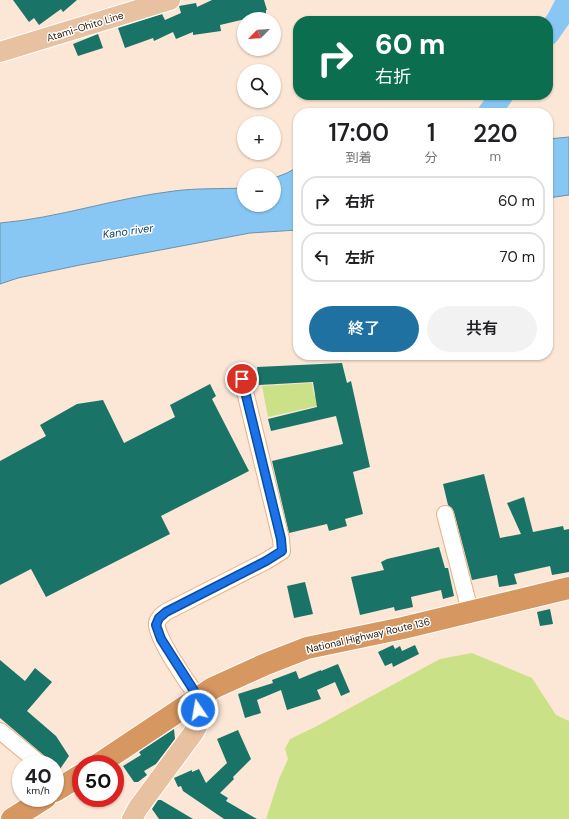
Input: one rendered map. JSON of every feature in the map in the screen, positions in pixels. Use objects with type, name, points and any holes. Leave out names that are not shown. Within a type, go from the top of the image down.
[{"type":"highway","name":"National Highway Route 136","points":[[111,755],[213,688],[266,664],[307,648],[402,628],[569,588]]},
{"type":"highway","points":[[12,819],[28,807]]},
{"type":"main road","name":"Atami-Ohito Line","points":[[0,52],[170,0]]},
{"type":"main road","points":[[132,819],[138,808],[194,732],[198,724],[198,697]]},
{"type":"street","points":[[198,697],[161,639],[156,625],[159,618],[166,612],[266,561],[282,551],[281,539],[242,379]]},
{"type":"street","points":[[446,514],[470,611]]},
{"type":"street","points":[[0,731],[29,755]]},
{"type":"green space","points":[[312,383],[314,395],[329,394],[317,406],[268,417],[262,386]]},
{"type":"green space","points":[[472,653],[532,678],[556,715],[569,721],[569,819],[266,819],[279,779],[288,759],[285,749],[290,739],[440,659]]},
{"type":"water","points":[[569,137],[569,195],[553,197],[553,139]]},
{"type":"water","name":"Kano river","points":[[293,170],[293,230],[250,233],[80,265],[18,278],[0,284],[0,223],[65,213],[152,194],[191,189],[237,188],[237,212],[281,212],[281,175]]},
{"type":"building","points":[[13,0],[77,0],[63,12],[61,9],[39,25],[34,18],[29,22]]},
{"type":"building","points":[[212,0],[264,0],[267,10],[266,12],[237,12],[237,21],[220,25],[221,31],[193,35],[193,32],[176,39],[173,32],[154,41],[153,38],[125,48],[118,28],[162,14],[165,20],[181,13],[179,6],[196,3],[197,7]]},
{"type":"building","points":[[98,34],[103,48],[78,56],[73,44]]},
{"type":"building","points":[[342,363],[347,383],[351,381],[370,467],[353,472],[363,514],[345,519],[347,526],[329,531],[327,524],[289,533],[272,461],[343,444],[336,416],[271,431],[268,419],[317,407],[313,382],[259,385],[257,367]]},
{"type":"building","points":[[210,384],[216,396],[212,399],[249,471],[161,516],[170,534],[46,597],[31,569],[0,585],[0,461],[46,436],[40,425],[77,404],[103,400],[124,443],[175,417],[170,405]]},
{"type":"building","points":[[484,474],[500,538],[521,534],[507,503],[524,497],[533,532],[563,526],[564,530],[569,529],[569,572],[552,575],[550,566],[514,574],[517,584],[499,587],[497,575],[472,580],[454,512],[448,505],[443,484]]},
{"type":"building","points":[[439,547],[445,568],[448,568],[454,596],[443,599],[441,590],[411,597],[413,607],[395,611],[394,607],[360,615],[351,577],[384,570],[381,562],[387,559]]},
{"type":"building","points":[[305,582],[313,614],[294,618],[287,586]]},
{"type":"building","points":[[550,609],[553,624],[540,626],[537,612]]},
{"type":"building","points":[[393,645],[395,649],[400,646],[402,651],[415,645],[419,654],[393,667],[392,663],[385,666],[378,652]]},
{"type":"building","points":[[0,660],[25,681],[35,668],[52,682],[27,711],[56,736],[69,756],[64,763],[64,755],[44,755],[0,718]]},
{"type":"building","points":[[338,664],[350,692],[341,696],[335,682],[317,690],[321,699],[287,710],[281,690],[257,700],[261,713],[245,718],[238,694],[273,683],[272,680],[296,671],[299,679]]},
{"type":"building","points":[[174,729],[175,739],[156,764],[144,771],[147,775],[138,782],[134,782],[124,765],[141,755],[139,752]]},
{"type":"building","points":[[238,730],[251,759],[220,793],[228,798],[226,801],[257,819],[224,819],[183,791],[181,786],[178,787],[174,778],[192,770],[192,772],[199,769],[206,783],[227,763],[217,739]]},
{"type":"building","points":[[158,800],[161,800],[193,819],[159,819],[152,809]]},
{"type":"waterway","points":[[553,27],[568,0]]},
{"type":"waterway","points":[[493,108],[498,100]]},
{"type":"route","points":[[198,710],[198,697],[161,639],[156,625],[159,618],[166,612],[266,561],[282,551],[281,539],[242,379]]}]
